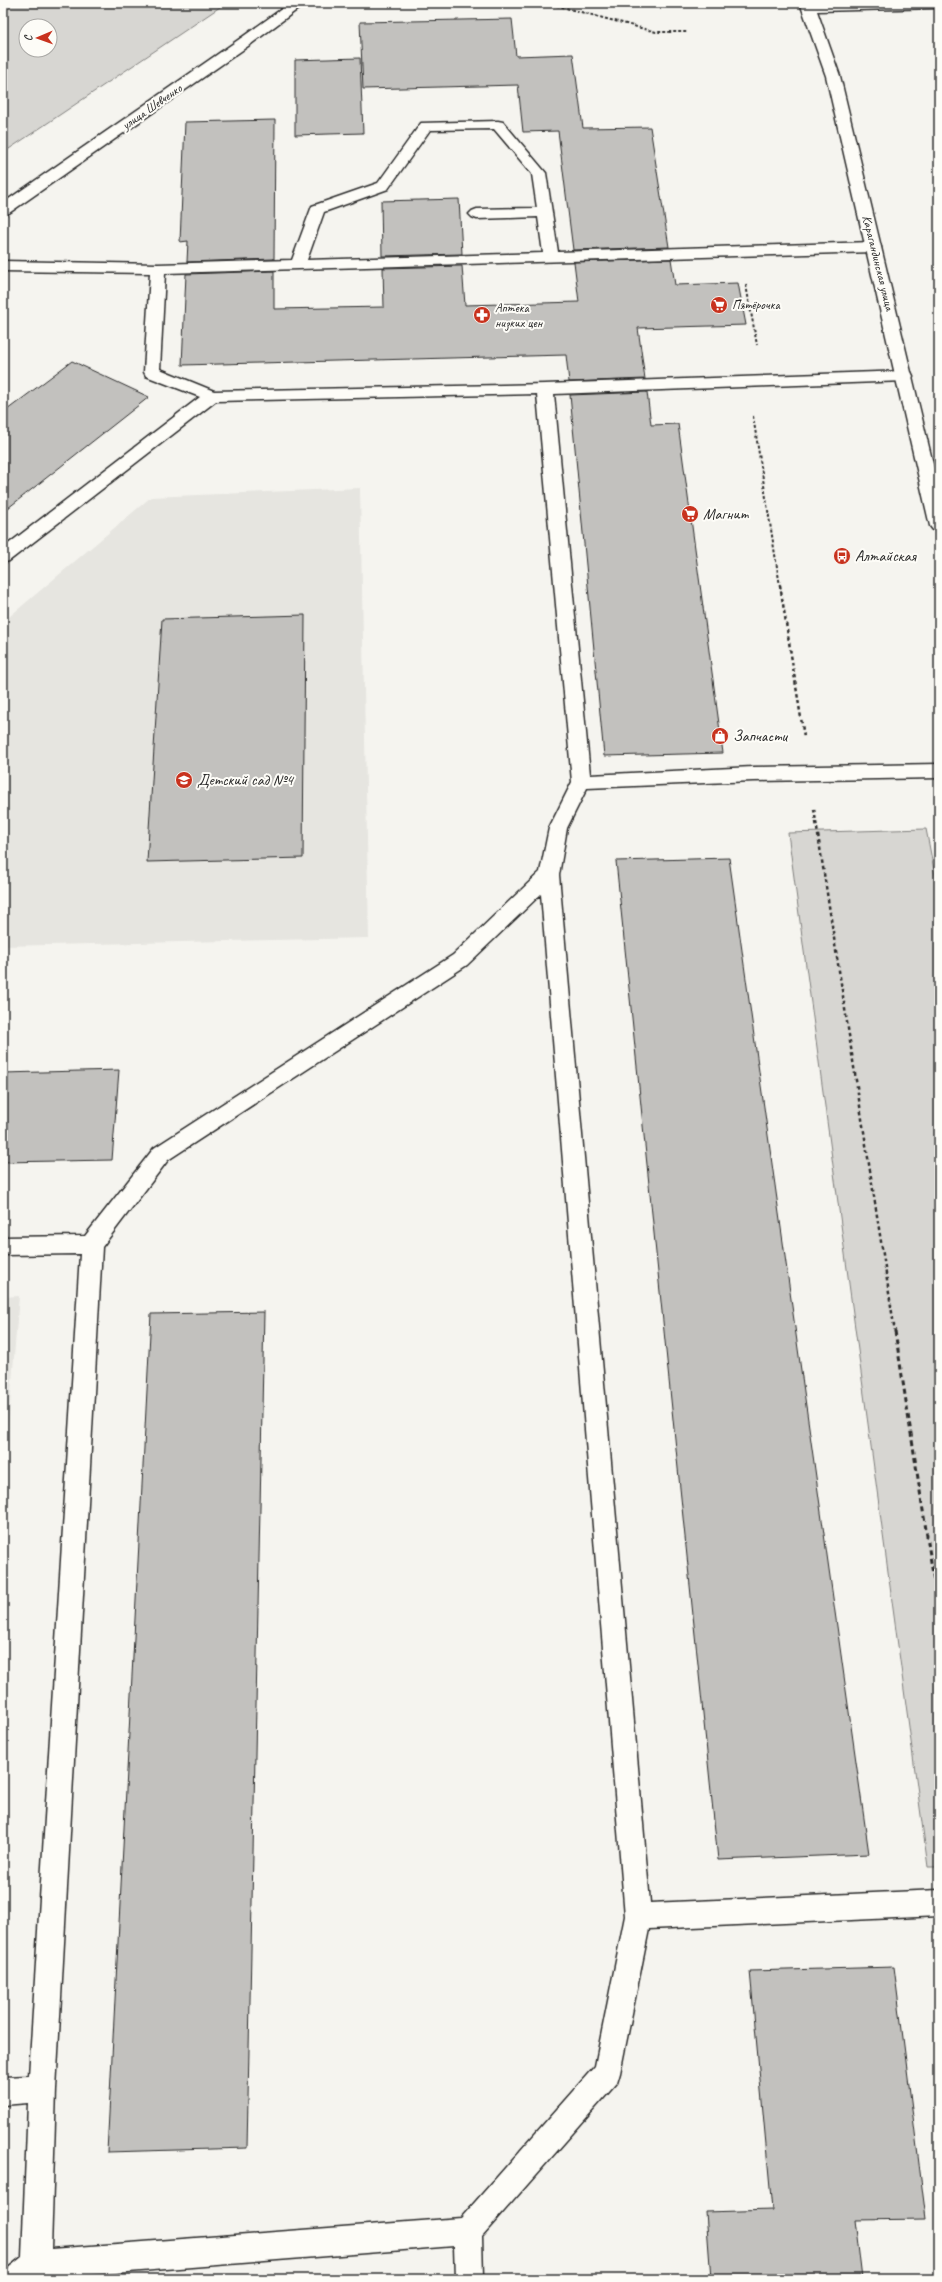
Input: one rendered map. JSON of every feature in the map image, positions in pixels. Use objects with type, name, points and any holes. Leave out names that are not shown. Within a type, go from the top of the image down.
[{"type":"main road","points":[[808,5],[939,4]]},
{"type":"main road","name":"Карагандинская улица","points":[[808,5],[833,76],[873,246],[935,492],[939,526]]},
{"type":"main road","name":"улица Шевченко","points":[[3,210],[246,41]]},
{"type":"lane","name":"улица Шевченко","points":[[246,41],[299,3]]},
{"type":"lane","points":[[298,265],[317,209],[383,186],[426,126],[498,125],[540,173],[551,255]]},
{"type":"lane","points":[[477,214],[545,212]]},
{"type":"lane","points":[[3,266],[158,269],[551,255],[873,246]]},
{"type":"lane","points":[[158,269],[152,372],[212,396],[545,390],[905,376]]},
{"type":"lane","points":[[469,2279],[468,2231],[607,2073],[638,1916],[548,875],[558,828],[582,782],[545,390]]},
{"type":"lane","points":[[3,557],[212,396]]},
{"type":"lane","points":[[582,782],[753,774],[939,771]]},
{"type":"lane","points":[[468,2231],[27,2272],[42,2089],[91,1245],[161,1154],[460,960],[548,875]]},
{"type":"lane","points":[[3,1246],[91,1245]]},
{"type":"lane","points":[[638,1916],[939,1903]]},
{"type":"lane","points":[[3,2091],[42,2089]]},
{"type":"path","points":[[547,3],[656,32],[687,32]]},
{"type":"path","points":[[746,283],[757,345]]},
{"type":"path","points":[[752,408],[804,742]]},
{"type":"path","points":[[814,806],[939,1613]]},
{"type":"shaded area","points":[[3,3],[226,3],[3,153]]},
{"type":"shaded area","name":"Детский сад №4","points":[[360,488],[369,938],[3,946],[3,622],[151,497]]},
{"type":"shaded area","points":[[926,829],[939,896],[939,1867],[928,1867],[788,833]]},
{"type":"shaded area","points":[[19,1296],[3,1491],[3,1297]]},
{"type":"building","points":[[512,19],[516,56],[573,54],[583,128],[650,127],[669,247],[573,250],[558,131],[523,132],[518,85],[363,89],[360,22]]},
{"type":"building","points":[[360,58],[363,133],[295,135],[295,60]]},
{"type":"building","points":[[275,120],[274,259],[187,262],[188,241],[180,242],[185,122]]},
{"type":"building","points":[[459,199],[462,254],[382,256],[381,201]]},
{"type":"building","points":[[671,259],[675,285],[738,283],[746,325],[638,328],[645,379],[569,382],[566,355],[182,365],[186,274],[274,271],[274,309],[384,307],[383,268],[462,266],[465,305],[579,302],[574,262]]},
{"type":"building","points":[[72,361],[149,397],[3,512],[3,413]]},
{"type":"building","points":[[647,392],[651,425],[678,424],[723,753],[604,756],[570,395]]},
{"type":"building","points":[[305,615],[303,858],[147,862],[162,619]]},
{"type":"building","points":[[729,858],[869,1854],[718,1860],[616,861]]},
{"type":"building","points":[[119,1070],[112,1160],[3,1162],[3,1073]]},
{"type":"building","points":[[264,1312],[247,2148],[107,2152],[151,1314]]},
{"type":"building","points":[[894,1967],[926,2219],[855,2220],[862,2279],[711,2279],[706,2212],[772,2210],[750,1971]]},
{"type":"place","name":"Пятёрочка","points":[[719,305]]},
{"type":"place","name":"Аптека низких цен","points":[[482,315]]},
{"type":"place","name":"Магнит","points":[[690,514]]},
{"type":"place","name":"Алтайская","points":[[842,556]]},
{"type":"place","name":"Запчасти","points":[[720,736]]},
{"type":"place","name":"Детский сад №4","points":[[184,780]]}]
